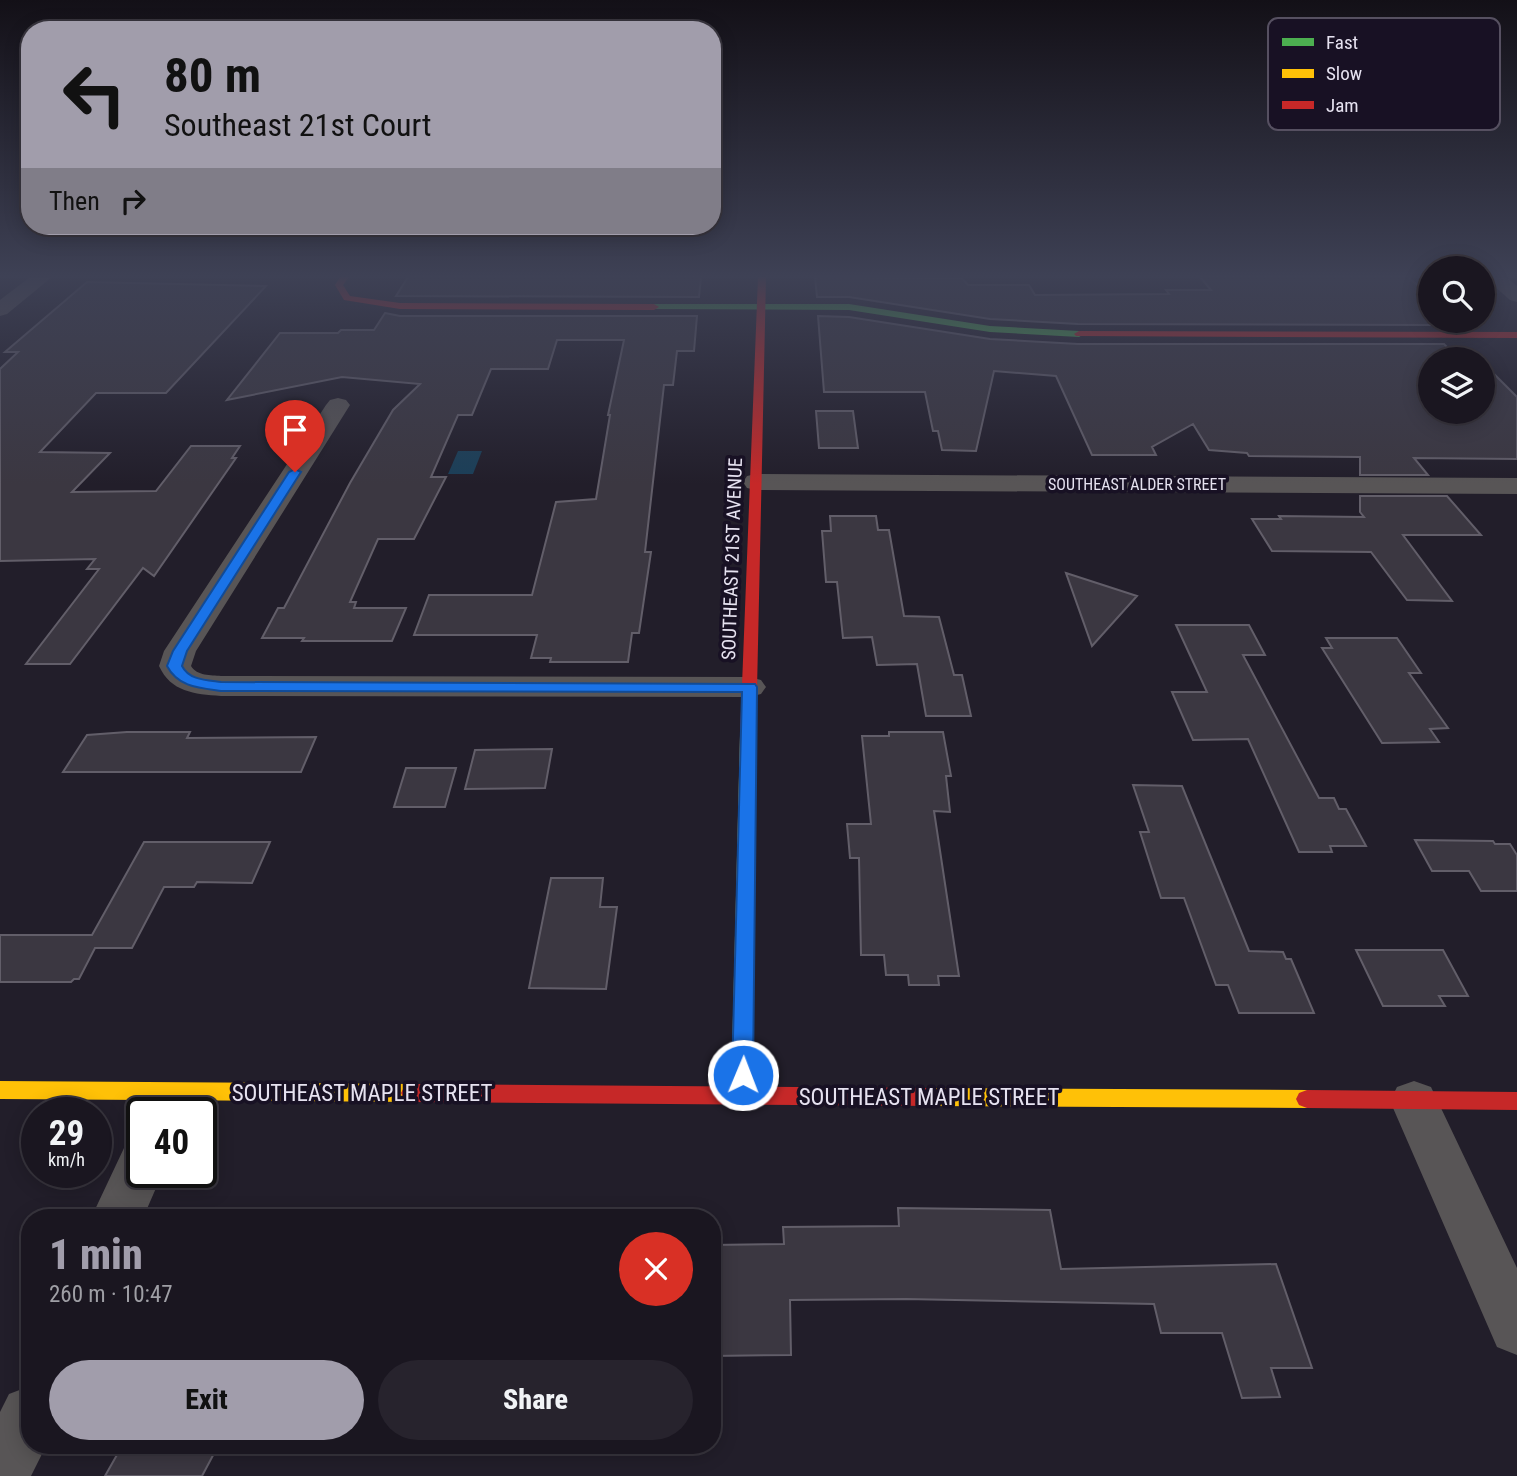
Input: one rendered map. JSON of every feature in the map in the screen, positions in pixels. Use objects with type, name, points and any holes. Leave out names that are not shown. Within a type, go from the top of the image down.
[{"type":"street","name":"SOUTHEAST 21ST AVENUE","points":[[742,1095],[749,687],[760,346]]},
{"type":"street","points":[[338,405],[180,651],[175,666],[180,676],[197,684],[221,687],[749,687]]},
{"type":"street","name":"SOUTHEAST ALDER STREET","points":[[756,482],[1517,486]]},
{"type":"street","name":"SOUTHEAST MAPLE STREET","points":[[0,1090],[126,1099]]},
{"type":"street","name":"SOUTHEAST MAPLE STREET","points":[[217,1101],[742,1095],[1517,1101]]},
{"type":"street","points":[[1414,1101],[1517,1328]]},
{"type":"street","points":[[121,1209],[131,1188]]},
{"type":"street","points":[[0,1475],[21,1433]]},
{"type":"water","points":[[458,451],[482,451],[473,474],[448,474]]},
{"type":"building","points":[[12,346],[210,346],[166,393],[96,393],[40,452],[110,453],[72,492],[156,491],[191,446],[240,446],[232,458],[236,458],[154,576],[143,568],[70,664],[26,664],[99,569],[87,569],[95,559],[0,561],[0,369],[18,352],[5,352]]},
{"type":"building","points":[[270,346],[555,346],[548,369],[491,369],[472,415],[458,415],[431,477],[446,477],[414,539],[378,539],[350,602],[356,602],[354,608],[406,608],[392,641],[262,638],[278,608],[284,608],[350,483],[393,410],[420,384],[342,377],[227,400]]},
{"type":"building","points":[[623,346],[694,346],[694,351],[677,351],[673,385],[664,385],[645,552],[651,552],[639,633],[632,633],[628,662],[550,662],[551,658],[531,658],[537,635],[414,635],[429,595],[532,595],[556,502],[596,499],[608,415]]},
{"type":"building","points":[[820,346],[1446,346],[1418,347],[1418,424],[1495,424],[1495,375],[1517,397],[1517,459],[1414,458],[1428,475],[1360,475],[1360,457],[1249,456],[1247,453],[1209,450],[1193,424],[1152,447],[1156,455],[1092,455],[1056,376],[994,371],[976,451],[942,450],[938,431],[933,431],[925,392],[824,392]]},
{"type":"building","points":[[816,411],[853,411],[858,448],[819,448]]},
{"type":"building","points":[[1360,496],[1447,496],[1481,535],[1403,535],[1452,601],[1407,600],[1371,552],[1272,551],[1252,519],[1281,519],[1279,516],[1364,517],[1360,512]]},
{"type":"building","points":[[830,516],[876,516],[878,530],[889,530],[904,616],[939,617],[954,675],[962,675],[971,716],[926,716],[917,664],[877,665],[872,637],[843,638],[837,582],[826,582],[822,531],[831,531]]},
{"type":"building","points":[[1066,573],[1137,596],[1092,646]]},
{"type":"building","points":[[1176,625],[1249,625],[1265,655],[1243,655],[1319,798],[1334,798],[1339,809],[1346,809],[1366,846],[1330,846],[1332,852],[1299,852],[1248,739],[1193,740],[1172,692],[1207,692]]},
{"type":"building","points":[[1326,638],[1397,638],[1421,673],[1409,673],[1448,728],[1430,729],[1439,742],[1382,743],[1322,648],[1332,648]]},
{"type":"building","points":[[190,732],[187,738],[316,737],[301,772],[63,772],[87,735]]},
{"type":"building","points":[[889,732],[943,732],[951,776],[946,776],[950,812],[934,811],[959,976],[938,976],[939,985],[909,985],[908,975],[886,975],[884,955],[861,955],[859,858],[850,858],[847,824],[871,824],[862,736],[889,736]]},
{"type":"building","points":[[552,749],[545,788],[465,789],[475,750]]},
{"type":"building","points":[[406,768],[456,768],[445,807],[394,807]]},
{"type":"building","points":[[1133,785],[1182,786],[1249,951],[1283,952],[1286,959],[1291,959],[1314,1013],[1239,1013],[1228,985],[1216,985],[1184,898],[1161,898],[1140,832],[1149,832]]},
{"type":"building","points":[[1415,840],[1493,841],[1495,844],[1510,844],[1517,855],[1517,891],[1481,891],[1469,871],[1432,871]]},
{"type":"building","points":[[144,842],[270,842],[252,883],[197,882],[194,887],[164,887],[132,948],[95,948],[79,979],[71,982],[0,982],[0,935],[92,935]]},
{"type":"building","points":[[551,878],[603,878],[600,907],[617,907],[606,989],[529,988]]},
{"type":"building","points":[[1356,950],[1443,950],[1468,996],[1439,996],[1445,1006],[1383,1006]]},
{"type":"building","points":[[898,1208],[1050,1210],[1061,1269],[1276,1264],[1312,1368],[1271,1368],[1280,1397],[1242,1398],[1222,1333],[1161,1333],[1154,1304],[906,1299],[790,1300],[791,1355],[721,1356],[721,1245],[784,1244],[783,1227],[899,1226]]},
{"type":"building","points":[[117,1454],[214,1454],[202,1476],[105,1476]]},
{"type":"traffic: slow","points":[[742,1095],[748,736]]},
{"type":"traffic: slow","points":[[0,1090],[412,1093]]},
{"type":"traffic: slow","points":[[933,1097],[1307,1099]]},
{"type":"traffic: jam","points":[[748,736],[760,346]]},
{"type":"traffic: jam","points":[[412,1093],[933,1097]]},
{"type":"traffic: jam","points":[[1307,1099],[1517,1101]]},
{"type":"route","points":[[295,472],[180,651],[175,666],[180,676],[197,684],[221,687],[749,687],[743,1075]]}]
